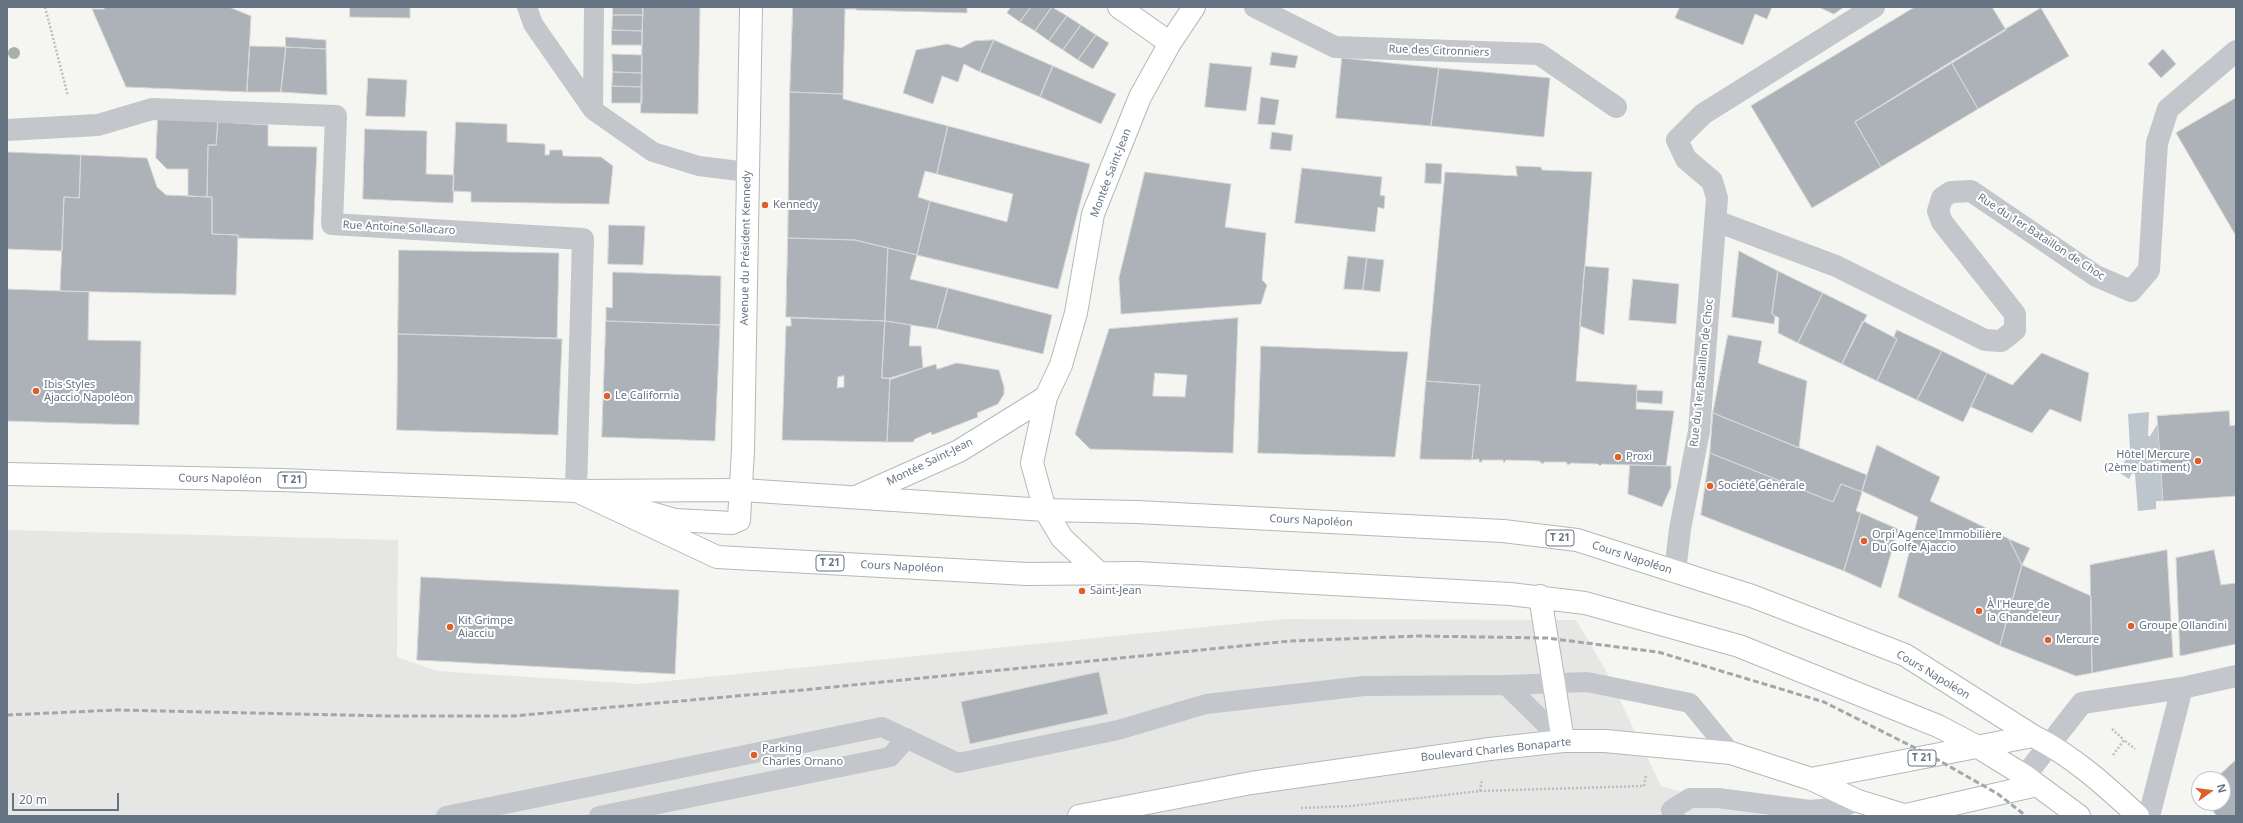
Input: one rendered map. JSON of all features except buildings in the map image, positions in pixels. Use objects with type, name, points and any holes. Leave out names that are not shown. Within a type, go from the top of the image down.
[{"type":"main road","name":"Avenue du Président Kennedy","points":[[576,491],[675,520],[732,523],[739,520],[742,490],[751,7]]},
{"type":"main road","points":[[1119,7],[1170,43]]},
{"type":"main road","name":"Montée Saint-Jean","points":[[1045,510],[1032,463],[1046,397],[1061,365],[1076,313],[1093,214],[1140,97],[1170,43],[1194,7]]},
{"type":"main road","name":"Montée Saint-Jean","points":[[853,498],[959,451],[1046,397]]},
{"type":"main road","name":"Cours Napoléon","points":[[7,474],[280,480],[576,491],[742,490],[1045,510],[1137,512],[1504,530],[1578,540],[1752,596],[1905,655],[2041,740],[2098,778],[2138,816]]},
{"type":"main road","name":"Cours Napoléon","points":[[576,491],[717,557],[1027,574],[1098,572],[1540,596],[1585,603],[1739,646],[1938,726],[1978,747],[2026,784]]},
{"type":"main road","points":[[1045,510],[1062,538],[1098,572]]},
{"type":"main road","points":[[1540,596],[1563,742]]},
{"type":"main road","name":"T 21","points":[[1811,779],[1978,747],[2041,740]]},
{"type":"main road","name":"Boulevard Charles Bonaparte","points":[[1079,816],[1259,782],[1490,749],[1563,742],[1605,741],[1654,744],[1731,753],[1811,779],[1858,801],[1906,816]]},
{"type":"main road","name":"T 21","points":[[1906,816],[2026,784],[2079,816]]},
{"type":"street","name":"Rue des Citronniers","points":[[1255,7],[1334,46],[1539,54],[1616,107]]},
{"type":"street","name":"Rue du 1er Bataillon de Choc","points":[[1675,572],[1680,529],[1699,431],[1717,198],[1712,181],[1686,159],[1677,140],[1703,114],[1874,7]]},
{"type":"street","name":"Rue du 1er Bataillon de Choc","points":[[1716,220],[1836,266],[1985,340],[2001,341],[2014,330],[2015,314],[1942,222],[1938,211],[1942,198],[1951,192],[1971,191],[2096,276],[2131,291],[2149,270],[2157,143],[2168,109],[2236,51]]},
{"type":"street","name":"Rue Antoine Sollacaro","points":[[7,130],[98,125],[152,109],[336,116],[332,224],[583,239],[576,491]]},
{"type":"street","points":[[2026,784],[2041,740],[2082,703],[2182,688],[2236,676]]},
{"type":"street","points":[[2149,816],[2182,688]]},
{"type":"lane","points":[[527,7],[533,24],[593,110],[652,152],[699,166],[747,172]]},
{"type":"lane","points":[[593,110],[594,7]]},
{"type":"lane","points":[[446,816],[882,727],[958,763],[1118,730],[1206,704],[1364,686],[1506,686],[1587,682],[1690,703],[1731,753]]},
{"type":"lane","points":[[1506,686],[1563,742]]},
{"type":"lane","points":[[599,816],[890,757],[907,738]]},
{"type":"lane","points":[[1673,813],[1690,798],[1718,798],[1810,810],[1842,807],[1858,801]]},
{"type":"path","points":[[45,7],[75,126]]},
{"type":"path","points":[[1299,808],[1351,806],[1480,791],[1644,786],[1654,744]]},
{"type":"shaded area","points":[[2149,412],[2148,436],[2150,436],[2158,423],[2163,501],[2156,501],[2156,509],[2138,511],[2135,474],[2132,473],[2129,479],[2120,473],[2130,448],[2128,414]]},
{"type":"shaded area","points":[[7,530],[398,540],[397,657],[437,671],[638,684],[1284,619],[1576,620],[1605,669],[1661,786],[1767,816],[7,816]]},
{"type":"railway","points":[[7,715],[116,710],[388,716],[513,716],[803,690],[1290,641],[1418,636],[1547,638],[1658,652],[1824,702],[1931,756],[1998,794],[2026,816]]},
{"type":"place","name":"Kennedy","points":[[765,205]]},
{"type":"place","name":"Ibis Styles Ajaccio Napoléon","points":[[36,391]]},
{"type":"place","name":"Le California","points":[[607,396]]},
{"type":"place","name":"Proxi","points":[[1618,457]]},
{"type":"place","name":"Hôtel Mercure (2ème batiment)","points":[[2198,461]]},
{"type":"place","name":"Société Générale","points":[[1710,486]]},
{"type":"place","name":"Orpi Agence Immobilière Du Golfe Ajaccio","points":[[1864,541]]},
{"type":"place","name":"Saint-Jean","points":[[1082,591]]},
{"type":"place","name":"À l'Heure de la Chandeleur","points":[[1979,611]]},
{"type":"place","name":"Groupe Ollandini","points":[[2131,626]]},
{"type":"place","name":"Kit Grimpe Aiacciu","points":[[450,627]]},
{"type":"place","name":"Mercure","points":[[2048,640]]},
{"type":"place","name":"Parking Charles Ornano","points":[[754,755]]}]
